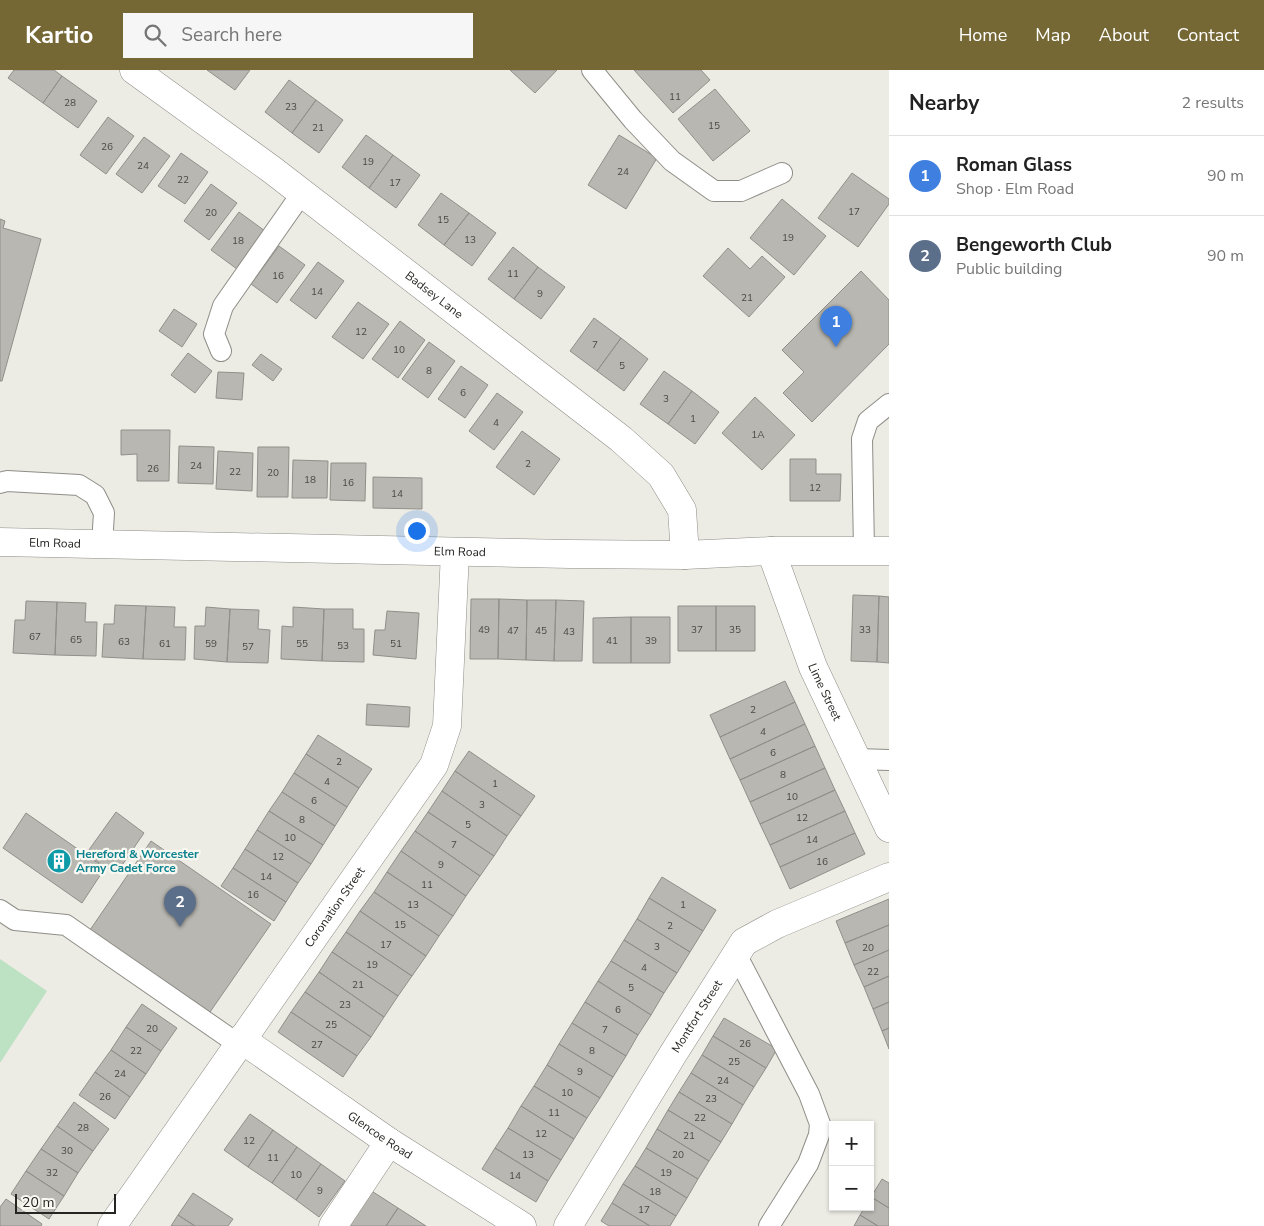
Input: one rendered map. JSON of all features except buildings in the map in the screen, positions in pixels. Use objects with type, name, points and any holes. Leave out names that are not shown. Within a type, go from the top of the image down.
[{"type":"street","name":"Badsey Lane","points":[[134,70],[302,193],[621,439],[661,475],[682,510],[685,555]]},
{"type":"street","name":"Elm Road","points":[[0,542],[685,555],[771,551],[877,551]]},
{"type":"street","name":"Lime Street","points":[[771,551],[813,667],[889,828]]},
{"type":"street","name":"Coronation Street","points":[[112,1226],[434,765],[447,726],[455,552]]},
{"type":"street","name":"Montfort Street","points":[[568,1226],[744,942],[777,924],[889,877]]},
{"type":"street","name":"Glencoe Road","points":[[240,1042],[389,1142],[522,1226]]},
{"type":"street","points":[[333,1226],[389,1142]]},
{"type":"lane","points":[[592,70],[633,120],[672,161],[714,191],[741,192],[782,173]]},
{"type":"lane","points":[[221,351],[214,334],[223,306],[302,193]]},
{"type":"lane","points":[[877,551],[862,439],[868,421],[889,404]]},
{"type":"lane","points":[[0,483],[7,481],[79,485],[95,495],[104,513],[102,544]]},
{"type":"lane","points":[[857,759],[889,760]]},
{"type":"lane","points":[[0,910],[16,920],[66,925],[240,1042]]},
{"type":"lane","points":[[736,954],[809,1094],[820,1124],[819,1136],[808,1164],[769,1226]]},
{"type":"green space","points":[[0,959],[47,991],[0,1063]]},
{"type":"place","name":"Roman Glass","points":[[836,347]]},
{"type":"place","name":"Hereford & Worcester Army Cadet Force","points":[[59,861]]},
{"type":"place","name":"Bengeworth Club","points":[[180,927]]}]
